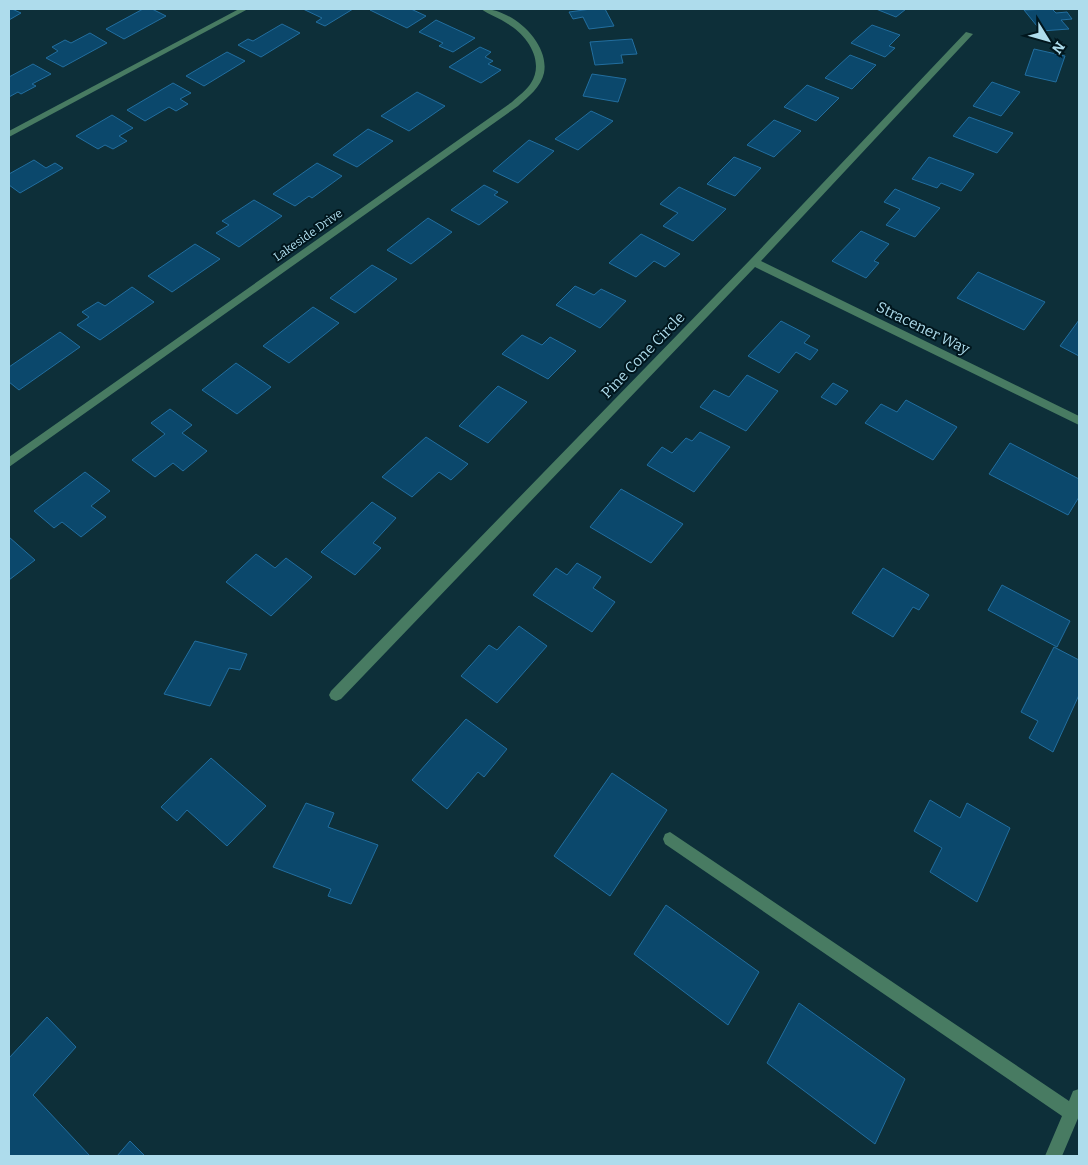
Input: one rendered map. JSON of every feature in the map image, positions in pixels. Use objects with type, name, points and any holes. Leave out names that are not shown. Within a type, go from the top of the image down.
[{"type":"street","points":[[9,134],[244,9]]},
{"type":"street","name":"Lakeside Drive","points":[[9,463],[498,115],[533,86],[540,70],[538,51],[534,43],[516,25],[485,9]]},
{"type":"street","name":"Pine Cone Circle","points":[[336,694],[754,262],[969,34]]},
{"type":"street","name":"Stracener Way","points":[[754,262],[1079,421]]},
{"type":"street","points":[[670,839],[1072,1113]]},
{"type":"street","points":[[1054,1156],[1079,1096]]},
{"type":"building","points":[[9,9],[12,9],[21,13],[9,20]]},
{"type":"building","points":[[143,9],[152,9],[166,16],[124,39],[106,29]]},
{"type":"building","points":[[303,9],[353,9],[325,26],[316,22],[322,18]]},
{"type":"building","points":[[411,9],[426,16],[407,28],[370,10]]},
{"type":"building","points":[[605,9],[614,26],[589,29],[583,17],[573,19],[569,12]]},
{"type":"building","points":[[876,9],[906,9],[896,17]]},
{"type":"building","points":[[1052,9],[1056,13],[1067,12],[1072,19],[1061,20],[1069,29],[1041,31],[1024,10]]},
{"type":"building","points":[[436,20],[475,38],[453,52],[439,46],[443,43],[419,32]]},
{"type":"building","points":[[282,24],[300,33],[261,57],[238,45],[248,39],[253,41]]},
{"type":"building","points":[[872,25],[900,35],[889,46],[895,48],[885,57],[851,43]]},
{"type":"building","points":[[90,33],[107,43],[63,67],[46,58],[58,51],[52,47],[65,40],[71,43]]},
{"type":"building","points":[[632,39],[637,54],[621,55],[623,63],[595,65],[590,42]]},
{"type":"building","points":[[480,47],[491,52],[485,57],[493,61],[488,64],[501,70],[481,83],[449,67]]},
{"type":"building","points":[[1034,49],[1065,56],[1056,82],[1025,75]]},
{"type":"building","points":[[227,52],[245,61],[204,86],[186,76]]},
{"type":"building","points":[[850,55],[876,65],[852,89],[825,78]]},
{"type":"building","points":[[33,64],[51,74],[32,84],[36,86],[21,94],[18,92],[9,97],[9,77]]},
{"type":"building","points":[[592,74],[626,79],[618,102],[583,96]]},
{"type":"building","points":[[992,82],[1020,92],[1001,116],[973,106]]},
{"type":"building","points":[[173,83],[191,93],[180,99],[188,104],[176,111],[169,107],[145,121],[127,110]]},
{"type":"building","points":[[807,85],[839,98],[816,121],[784,107]]},
{"type":"building","points":[[417,92],[445,106],[409,131],[381,116]]},
{"type":"building","points":[[591,111],[613,121],[578,150],[555,139]]},
{"type":"building","points":[[112,115],[133,128],[119,136],[127,141],[113,149],[105,145],[98,149],[76,136]]},
{"type":"building","points":[[969,117],[1013,133],[997,153],[953,136]]},
{"type":"building","points":[[774,120],[801,131],[774,157],[747,145]]},
{"type":"building","points":[[368,129],[393,141],[357,167],[333,155]]},
{"type":"building","points":[[529,140],[554,151],[518,183],[493,171]]},
{"type":"building","points":[[734,157],[761,168],[735,196],[707,184]]},
{"type":"building","points":[[929,157],[974,174],[961,191],[941,183],[937,188],[912,179]]},
{"type":"building","points":[[34,160],[46,168],[55,163],[63,168],[20,193],[9,185],[9,174]]},
{"type":"building","points":[[317,163],[342,176],[312,198],[309,196],[295,206],[273,194]]},
{"type":"building","points":[[484,185],[498,192],[494,195],[508,202],[479,225],[451,210]]},
{"type":"building","points":[[679,187],[726,209],[693,241],[663,226],[678,213],[660,204]]},
{"type":"building","points":[[895,189],[940,208],[915,237],[886,225],[900,209],[884,202]]},
{"type":"building","points":[[254,200],[282,216],[239,247],[216,233],[229,225],[222,221]]},
{"type":"building","points":[[428,218],[452,232],[411,264],[387,250]]},
{"type":"building","points":[[861,231],[889,244],[874,261],[879,263],[866,278],[832,261]]},
{"type":"building","points":[[641,234],[680,254],[665,267],[654,261],[636,277],[609,263]]},
{"type":"building","points":[[195,244],[220,259],[172,292],[148,276]]},
{"type":"building","points":[[372,265],[397,279],[355,313],[330,298]]},
{"type":"building","points":[[978,272],[1045,302],[1024,330],[957,298]]},
{"type":"building","points":[[575,286],[594,295],[601,289],[626,301],[600,328],[556,305]]},
{"type":"building","points":[[132,287],[154,302],[100,340],[77,325],[89,317],[82,312],[98,302],[105,306]]},
{"type":"building","points":[[313,307],[339,323],[289,363],[263,346]]},
{"type":"building","points":[[1079,320],[1079,356],[1060,346]]},
{"type":"building","points":[[781,321],[810,336],[804,343],[818,350],[810,360],[796,352],[779,373],[748,356]]},
{"type":"building","points":[[60,332],[80,347],[19,390],[9,382],[9,367]]},
{"type":"building","points":[[522,335],[542,345],[550,337],[576,351],[548,379],[502,354]]},
{"type":"building","points":[[236,363],[271,387],[237,414],[202,390]]},
{"type":"building","points":[[747,375],[778,391],[746,431],[700,407],[714,390],[729,397]]},
{"type":"building","points":[[833,383],[848,391],[836,405],[821,397]]},
{"type":"building","points":[[498,386],[527,402],[488,443],[459,426]]},
{"type":"building","points":[[906,400],[957,427],[933,460],[865,423],[881,404],[897,412]]},
{"type":"building","points":[[170,409],[192,425],[182,433],[207,451],[183,471],[173,463],[155,477],[132,460],[165,434],[151,423]]},
{"type":"building","points":[[700,432],[730,447],[694,492],[647,465],[662,447],[672,453],[686,438],[692,441]]},
{"type":"building","points":[[426,437],[468,464],[451,480],[439,472],[412,497],[382,477]]},
{"type":"building","points":[[1010,443],[1079,479],[1079,497],[1068,515],[989,474]]},
{"type":"building","points":[[85,472],[110,491],[91,506],[106,517],[81,537],[62,522],[54,528],[34,511]]},
{"type":"building","points":[[621,489],[683,524],[651,563],[590,527]]},
{"type":"building","points":[[372,502],[396,518],[373,543],[381,548],[355,575],[321,552]]},
{"type":"building","points":[[9,537],[35,560],[9,580]]},
{"type":"building","points":[[256,554],[275,568],[286,558],[312,577],[271,616],[226,582]]},
{"type":"building","points":[[577,563],[601,577],[593,588],[615,602],[592,632],[533,595],[556,568],[567,575]]},
{"type":"building","points":[[883,568],[929,595],[919,610],[913,607],[893,637],[852,613]]},
{"type":"building","points":[[1002,585],[1070,621],[1057,647],[988,610]]},
{"type":"building","points":[[519,626],[547,646],[497,703],[461,676],[489,645],[497,650]]},
{"type":"building","points":[[195,641],[247,654],[240,670],[229,668],[210,706],[164,694]]},
{"type":"building","points":[[1054,647],[1079,660],[1079,695],[1053,752],[1029,738],[1038,721],[1021,712]]},
{"type":"building","points":[[466,719],[507,749],[484,777],[478,772],[447,809],[412,780]]},
{"type":"building","points":[[211,758],[266,806],[227,846],[187,810],[177,821],[161,807]]},
{"type":"building","points":[[612,773],[667,810],[610,896],[554,856]]},
{"type":"building","points":[[930,800],[960,818],[967,803],[1010,828],[977,902],[930,872],[942,848],[914,831]]},
{"type":"building","points":[[306,803],[334,813],[328,827],[378,845],[351,904],[328,896],[331,889],[273,867]]},
{"type":"building","points":[[666,905],[759,972],[728,1025],[634,954]]},
{"type":"building","points":[[799,1003],[905,1079],[875,1144],[767,1063]]},
{"type":"building","points":[[47,1017],[76,1047],[33,1095],[90,1156],[9,1156],[9,1058]]},
{"type":"building","points":[[130,1141],[145,1156],[117,1156]]}]
